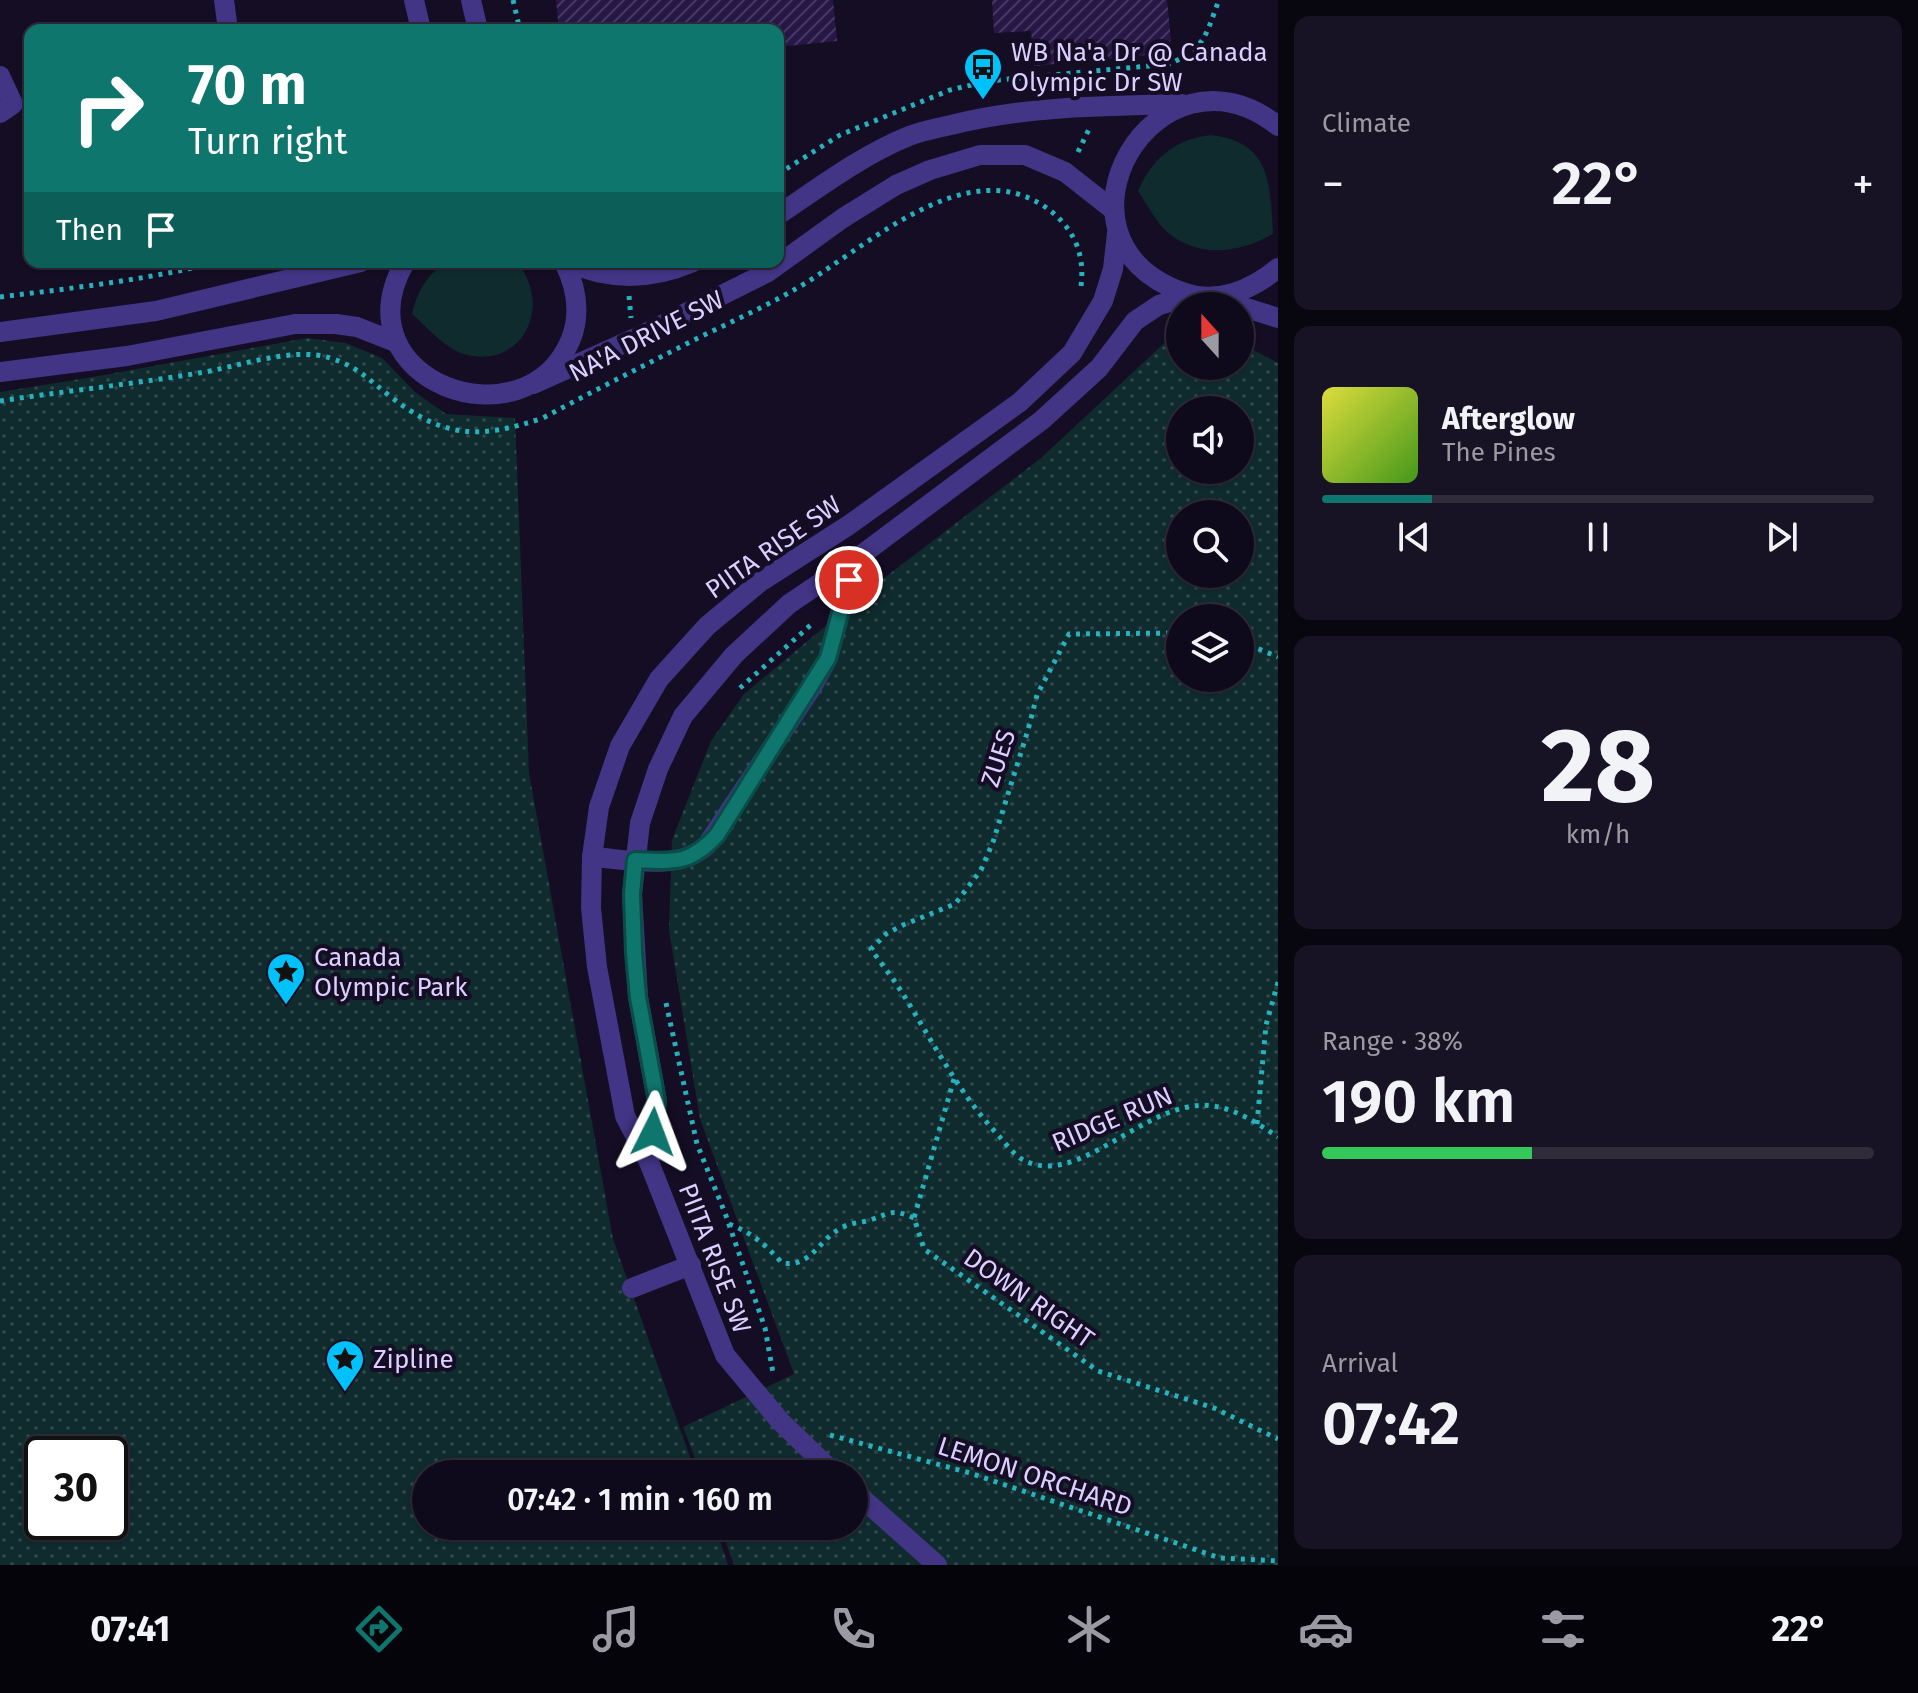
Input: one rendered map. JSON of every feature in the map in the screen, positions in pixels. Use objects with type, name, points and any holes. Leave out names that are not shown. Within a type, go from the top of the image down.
[{"type":"street","points":[[224,0],[227,24]]},
{"type":"street","points":[[414,0],[420,24]]},
{"type":"street","points":[[471,0],[477,24]]},
{"type":"street","points":[[0,76],[14,106]]},
{"type":"street","points":[[784,211],[851,167],[912,135],[989,115],[1092,106],[1218,101],[1252,109],[1278,126]]},
{"type":"street","points":[[1182,104],[1153,124],[1130,151],[1118,179],[1112,209],[1117,233],[1137,264],[1163,285],[1185,292]]},
{"type":"street","name":"NA'A DRIVE SW","points":[[784,260],[896,185],[930,170],[980,155],[1025,155],[1065,172],[1112,209]]},
{"type":"street","name":"PIITA RISE SW","points":[[820,1460],[780,1421],[725,1355],[649,1162],[625,1116],[597,967],[591,908],[592,857],[599,807],[620,746],[659,679],[707,626],[760,582],[849,525],[1020,402],[1072,353],[1103,301],[1113,269],[1117,233]]},
{"type":"street","points":[[0,332],[156,311],[336,268]]},
{"type":"street","points":[[395,342],[391,328],[391,298],[403,268]]},
{"type":"street","points":[[533,384],[558,362],[573,333],[576,295],[567,268]]},
{"type":"street","name":"NA'A DRIVE SW","points":[[584,268],[609,276],[632,277],[678,268]]},
{"type":"street","name":"NA'A DRIVE SW","points":[[395,342],[422,373],[458,391],[496,394],[533,384],[638,337],[774,268]]},
{"type":"street","name":"PIITA RISE SW","points":[[1223,292],[1250,286],[1278,268]]},
{"type":"street","name":"PIITA RISE SW","points":[[649,1162],[657,1101],[635,968],[632,894],[640,823],[658,769],[683,716],[734,655],[789,604],[860,556],[1042,420],[1099,368],[1135,321],[1166,304]]},
{"type":"street","points":[[1254,310],[1278,318]]},
{"type":"street","points":[[0,372],[127,356],[295,324],[357,327],[395,342]]},
{"type":"street","points":[[592,857],[635,860],[687,858],[698,854],[717,835],[828,658],[849,580],[860,556]]},
{"type":"street","points":[[632,1288],[691,1265]]},
{"type":"street","points":[[868,1503],[937,1565]]},
{"type":"path","points":[[513,0],[519,24]]},
{"type":"path","points":[[1154,65],[1169,64],[1191,54],[1204,40],[1219,0]]},
{"type":"path","points":[[1241,46],[1264,53]]},
{"type":"path","points":[[1078,152],[1092,124]]},
{"type":"path","name":"NA'A DRIVE SW","points":[[0,401],[200,373],[308,354],[328,357],[360,369],[413,414],[444,428],[479,434],[507,430],[543,418],[794,291],[901,219],[936,202],[974,191],[1016,193],[1039,202],[1055,214],[1073,232],[1080,253],[1083,273],[1080,294]]},
{"type":"path","points":[[0,297],[190,268]]},
{"type":"path","points":[[629,296],[631,323]]},
{"type":"path","points":[[734,694],[788,643],[842,603]]},
{"type":"path","name":"ZUES","points":[[871,949],[886,934],[955,904],[981,870],[993,842],[1037,695],[1069,634],[1166,633]]},
{"type":"path","points":[[1254,647],[1278,657]]},
{"type":"path","name":"RIDGE RUN","points":[[871,949],[954,1079],[989,1125],[1019,1157],[1039,1166],[1054,1167],[1093,1152],[1173,1109],[1210,1105],[1240,1113],[1278,1137]]},
{"type":"path","points":[[1257,1124],[1266,1025],[1278,982]]},
{"type":"path","points":[[666,1002],[697,1144],[729,1223],[765,1328],[773,1374]]},
{"type":"path","points":[[729,1223],[743,1229],[782,1263],[793,1265],[808,1260],[829,1236],[843,1227],[897,1211],[914,1218],[954,1079]]},
{"type":"path","name":"DOWN RIGHT","points":[[914,1218],[924,1249],[1098,1371],[1214,1408],[1278,1439]]},
{"type":"path","name":"LEMON ORCHARD","points":[[828,1434],[970,1473],[1220,1558],[1278,1561]]},
{"type":"green space","points":[[1211,135],[1231,139],[1257,156],[1268,183],[1273,234],[1233,249],[1206,250],[1192,246],[1179,241],[1163,228],[1138,191],[1150,169],[1167,152],[1187,141]]},
{"type":"green space","points":[[438,268],[521,268],[532,297],[532,314],[517,343],[504,352],[487,357],[467,355],[445,344],[412,314],[416,299]]},
{"type":"green space","name":"Canada Olympic Park","points":[[307,338],[346,343],[382,358],[415,392],[446,414],[515,418],[529,773],[613,1239],[691,1460],[412,1460],[412,1540],[720,1540],[728,1565],[0,1565],[0,392]]},
{"type":"green space","points":[[1166,341],[1166,380],[1254,380],[1254,350],[1278,363],[1278,1565],[734,1565],[725,1540],[868,1540],[868,1460],[696,1460],[683,1427],[794,1374],[700,1119],[669,930],[672,840],[711,741],[744,694],[875,585],[1040,459]]},
{"type":"building","points":[[556,0],[833,0],[837,41],[784,46],[784,24],[558,24]]},
{"type":"building","points":[[992,0],[1167,0],[1171,40],[1160,54],[1034,66],[1031,31],[994,33]]},
{"type":"place","name":"WB Na'a Dr @ Canada Olympic Dr SW","points":[[983,101]]},
{"type":"place","name":"Canada Olympic Park","points":[[286,1006]]},
{"type":"place","name":"Zipline","points":[[345,1393]]},
{"type":"route","points":[[653,1132],[657,1101],[638,997],[634,953],[632,894],[635,860],[674,861],[687,858],[698,854],[717,835],[828,658],[849,580]]}]
